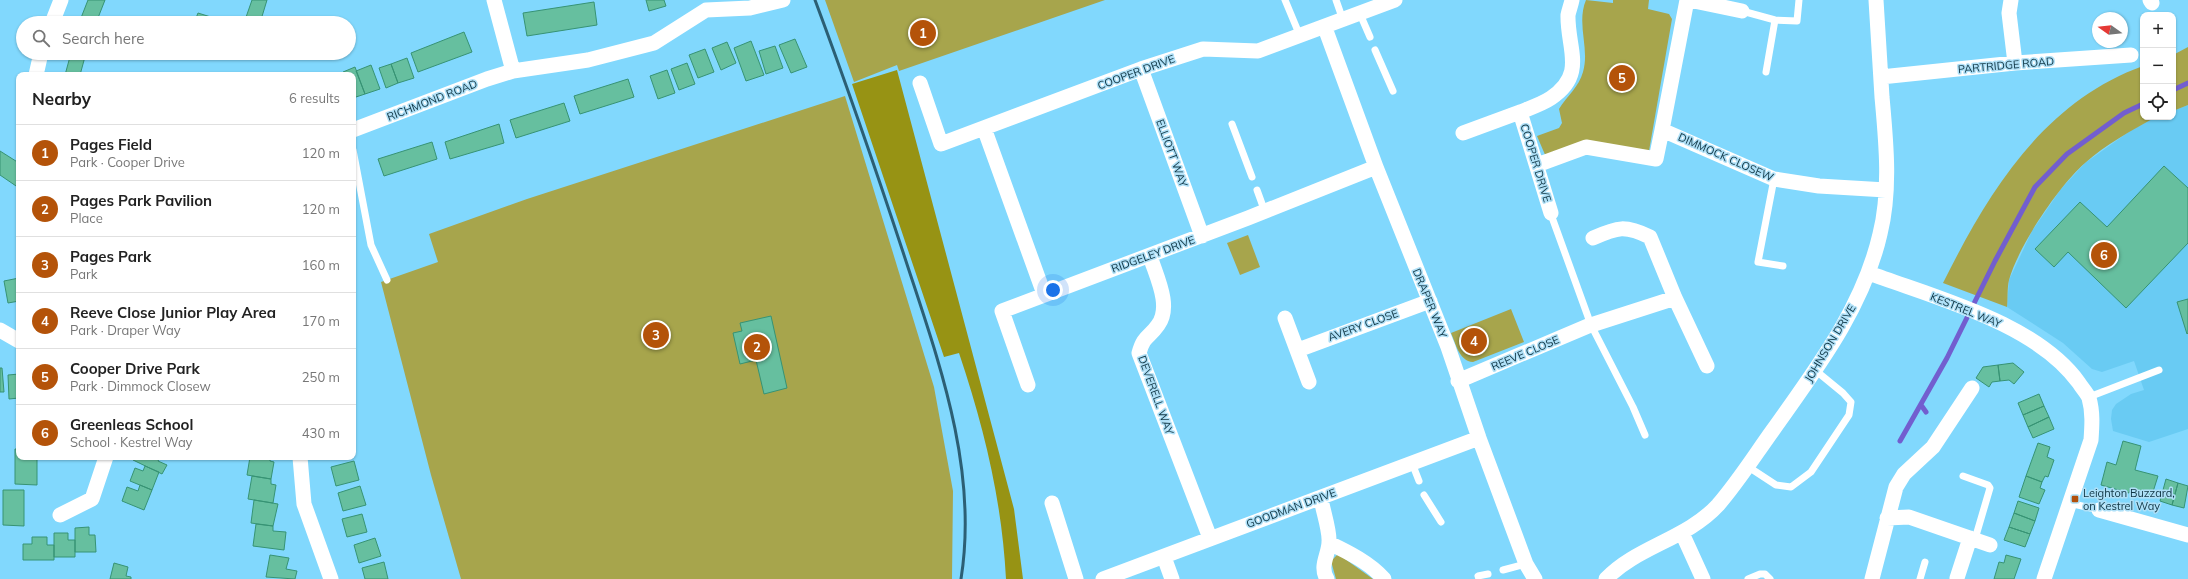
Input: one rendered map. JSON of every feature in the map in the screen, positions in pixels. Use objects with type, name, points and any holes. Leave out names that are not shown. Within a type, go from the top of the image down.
[{"type":"street","points":[[55,16],[61,0]]},
{"type":"street","points":[[494,0],[512,71]]},
{"type":"street","name":"COOPER DRIVE","points":[[920,83],[941,144],[1141,70],[1203,49],[1258,52],[1325,28],[1395,0]]},
{"type":"street","name":"COOPER DRIVE","points":[[1463,133],[1520,112],[1551,98],[1565,85],[1572,74],[1574,58],[1568,16],[1572,0]]},
{"type":"street","points":[[1688,0],[1742,11]]},
{"type":"street","name":"DIMMOCK CLOSEW","points":[[1537,165],[1586,147],[1656,159],[1688,0]]},
{"type":"street","name":"JOHNSON DRIVE","points":[[1606,579],[1631,560],[1682,533],[1717,505],[1747,466],[1815,370],[1846,321],[1869,273],[1881,234],[1886,190],[1885,134],[1876,0]]},
{"type":"street","points":[[2011,0],[2009,14],[2015,63]]},
{"type":"street","name":"RICHMOND ROAD","points":[[356,129],[486,79],[512,71],[588,60],[654,43],[703,5],[750,8],[779,1]]},
{"type":"street","name":"DRAPER WAY","points":[[1325,28],[1376,166],[1448,347],[1458,381],[1526,564],[1535,579]]},
{"type":"street","name":"PARTRIDGE ROAD","points":[[1881,77],[2015,63],[2131,55]]},
{"type":"street","points":[[37,72],[39,60]]},
{"type":"street","name":"ELLIOTT WAY","points":[[1141,70],[1202,236]]},
{"type":"street","name":"COOPER DRIVE","points":[[1520,112],[1552,217]]},
{"type":"street","points":[[984,128],[1044,294]]},
{"type":"street","name":"DIMMOCK CLOSEW","points":[[1662,130],[1774,180],[1819,186],[1886,190]]},
{"type":"street","name":"RIDGELEY DRIVE","points":[[1028,385],[1002,311],[1265,212],[1376,166]]},
{"type":"street","points":[[1593,238],[1614,229],[1633,229],[1650,236],[1675,298],[1706,366]]},
{"type":"street","name":"DEVERELL WAY","points":[[1150,256],[1165,309],[1158,325],[1143,340],[1139,353],[1210,538]]},
{"type":"street","name":"KESTREL WAY","points":[[1869,273],[1992,318],[2019,333],[2050,354],[2070,371],[2089,397],[2092,417],[2091,440],[2044,579]]},
{"type":"street","name":"REEVE CLOSE","points":[[1458,381],[1591,325],[1675,298]]},
{"type":"street","name":"AVERY CLOSE","points":[[1298,350],[1430,302]]},
{"type":"street","points":[[1284,318],[1298,350],[1309,382]]},
{"type":"street","points":[[0,330],[16,339]]},
{"type":"street","points":[[1872,579],[1896,487],[1904,474],[1933,447],[1972,388]]},
{"type":"street","name":"GOODMAN DRIVE","points":[[1104,579],[1210,538],[1321,499],[1479,438]]},
{"type":"street","points":[[60,515],[92,499],[105,460]]},
{"type":"street","points":[[300,460],[304,504],[331,579]]},
{"type":"street","points":[[1321,499],[1329,543],[1325,555],[1325,575],[1327,579]]},
{"type":"street","points":[[1052,503],[1076,579]]},
{"type":"street","points":[[2099,510],[2188,535]]},
{"type":"street","points":[[1887,518],[1909,517],[1990,545]]},
{"type":"street","points":[[1682,533],[1703,579]]},
{"type":"street","points":[[1957,579],[1972,538]]},
{"type":"street","points":[[1329,543],[1348,552],[1384,579]]},
{"type":"street","points":[[1164,557],[1172,579]]},
{"type":"lane","points":[[1285,0],[1300,36]]},
{"type":"lane","points":[[1336,0],[1344,20]]},
{"type":"lane","points":[[1742,11],[1775,20],[1797,21],[1799,0]]},
{"type":"lane","points":[[1360,14],[1370,37]]},
{"type":"lane","points":[[1766,72],[1775,20]]},
{"type":"lane","points":[[1375,50],[1393,91]]},
{"type":"lane","points":[[1232,124],[1252,177]]},
{"type":"lane","points":[[356,166],[371,245],[387,280]]},
{"type":"lane","points":[[1774,180],[1758,262],[1783,266]]},
{"type":"lane","points":[[1257,190],[1265,212]]},
{"type":"lane","points":[[1552,217],[1591,325],[1633,407],[1645,435]]},
{"type":"lane","points":[[1747,466],[1776,485],[1791,487],[1810,472],[1849,415],[1851,402],[1843,393],[1815,370]]},
{"type":"lane","points":[[2089,397],[2159,370]]},
{"type":"lane","points":[[1412,463],[1419,481]]},
{"type":"lane","points":[[1963,476],[1988,485],[1990,488],[1972,538]]},
{"type":"lane","points":[[1424,495],[1441,522]]},
{"type":"lane","points":[[2070,503],[2099,510]]},
{"type":"lane","points":[[1923,578],[1925,562]]},
{"type":"lane","points":[[1503,570],[1526,564]]},
{"type":"lane","points":[[1479,579],[1478,576],[1488,574]]},
{"type":"lane","points":[[1748,579],[1760,574],[1765,574],[1770,579]]},
{"type":"shaded area","points":[[825,0],[1105,0],[899,71],[897,65],[854,82]]},
{"type":"shaded area","points":[[1586,0],[1613,3],[1613,0],[1649,0],[1648,9],[1669,14],[1672,19],[1649,151],[1546,157],[1537,136],[1559,128],[1562,123],[1559,109],[1576,87],[1583,72],[1585,54],[1582,18]]},
{"type":"shaded area","points":[[2188,47],[2188,105],[2176,110],[2176,84],[2176,53]]},
{"type":"shaded area","points":[[2140,67],[2140,120],[2151,120],[2101,150],[2074,173],[2063,186],[2041,217],[2021,250],[2008,283],[2007,307],[1943,283],[1979,216],[2022,154],[2048,127],[2076,102],[2108,82]]},
{"type":"shaded area","points":[[897,70],[1014,509],[1023,579],[1006,579],[1004,550],[996,493],[984,436],[968,381],[959,353],[944,357],[852,84]]},
{"type":"shaded area","points":[[845,96],[934,387],[953,491],[952,579],[461,579],[431,475],[381,282],[438,262],[429,234],[527,199]]},
{"type":"shaded area","points":[[2188,105],[2188,429],[2149,442],[2113,431],[2111,419],[2112,410],[2116,404],[2131,394],[2144,390],[2134,361],[2102,372],[2092,369],[2063,343],[2007,307],[2009,280],[2032,231],[2061,189],[2085,163],[2130,131],[2150,120],[2176,120],[2176,110]]},
{"type":"shaded area","points":[[1248,235],[1260,267],[1240,275],[1227,243]]},
{"type":"shaded area","points":[[1511,309],[1524,342],[1473,362],[1464,359],[1451,333]]},
{"type":"shaded area","points":[[1338,554],[1373,579],[1336,579],[1331,561]]},
{"type":"building","points":[[88,0],[105,0],[99,16],[82,16]]},
{"type":"building","points":[[252,0],[267,0],[262,16],[246,16]]},
{"type":"building","points":[[646,0],[664,0],[666,6],[649,11]]},
{"type":"building","points":[[594,2],[597,25],[527,36],[523,13]]},
{"type":"building","points":[[198,13],[208,16],[197,16]]},
{"type":"building","points":[[464,32],[472,52],[418,72],[411,53]]},
{"type":"building","points":[[795,39],[807,67],[791,73],[779,45]]},
{"type":"building","points":[[751,41],[764,75],[746,81],[734,48]]},
{"type":"building","points":[[727,42],[736,63],[721,70],[712,48]]},
{"type":"building","points":[[775,46],[783,68],[766,74],[759,51]]},
{"type":"building","points":[[705,49],[714,72],[698,78],[689,55]]},
{"type":"building","points":[[407,58],[414,78],[398,83],[391,64]]},
{"type":"building","points":[[69,60],[84,60],[81,72],[66,72]]},
{"type":"building","points":[[687,63],[695,84],[679,90],[671,69]]},
{"type":"building","points":[[391,64],[398,83],[386,88],[379,68]]},
{"type":"building","points":[[371,65],[380,89],[365,94],[356,71]]},
{"type":"building","points":[[355,67],[365,94],[356,97],[356,72],[343,72]]},
{"type":"building","points":[[667,70],[675,93],[658,99],[650,76]]},
{"type":"building","points":[[628,79],[634,97],[580,114],[574,96]]},
{"type":"building","points":[[564,103],[570,121],[516,138],[510,120]]},
{"type":"building","points":[[499,124],[504,143],[450,159],[445,142]]},
{"type":"building","points":[[432,142],[437,159],[384,176],[378,159]]},
{"type":"building","points":[[0,151],[16,161],[16,186],[0,175]]},
{"type":"building","points":[[2164,166],[2188,188],[2188,243],[2126,308],[2068,252],[2054,267],[2035,249],[2080,202],[2107,227]]},
{"type":"building","points":[[16,279],[16,302],[8,303],[4,281]]},
{"type":"building","points":[[2188,299],[2188,333],[2187,334],[2177,302]]},
{"type":"building","points":[[771,316],[787,388],[764,394],[756,360],[740,364],[733,333],[742,331],[740,323]]},
{"type":"building","points":[[2013,363],[2024,372],[2014,384],[2009,380],[2000,381],[1998,365]]},
{"type":"building","points":[[1998,365],[2000,381],[1992,382],[1989,387],[1976,378],[1983,367]]},
{"type":"building","points":[[0,368],[2,368],[4,392],[0,392]]},
{"type":"building","points":[[16,374],[16,398],[9,399],[8,375]]},
{"type":"building","points":[[2039,394],[2044,406],[2023,415],[2018,403]]},
{"type":"building","points":[[2044,406],[2049,417],[2028,427],[2023,415]]},
{"type":"building","points":[[2049,417],[2054,429],[2033,438],[2028,427]]},
{"type":"building","points":[[2123,441],[2141,446],[2135,470],[2158,476],[2152,495],[2130,489],[2129,493],[2101,485],[2107,462],[2116,465]]},
{"type":"building","points":[[2038,443],[2050,447],[2047,457],[2054,460],[2048,477],[2045,476],[2042,482],[2026,476]]},
{"type":"building","points":[[16,449],[16,460],[37,460],[37,485],[15,484]]},
{"type":"building","points":[[133,460],[158,460],[167,465],[162,474]]},
{"type":"building","points":[[250,460],[270,460],[274,462],[271,479],[247,475]]},
{"type":"building","points":[[354,461],[359,480],[336,486],[331,467]]},
{"type":"building","points":[[145,466],[159,472],[152,490],[130,481],[135,468],[143,471]]},
{"type":"building","points":[[252,476],[271,479],[271,484],[276,485],[273,503],[248,499]]},
{"type":"building","points":[[2026,476],[2042,482],[2040,488],[2045,490],[2039,504],[2019,497]]},
{"type":"building","points":[[2166,479],[2178,483],[2172,505],[2160,501]]},
{"type":"building","points":[[2178,483],[2188,486],[2184,508],[2172,505]]},
{"type":"building","points":[[140,485],[152,490],[144,510],[122,501],[127,487],[138,491]]},
{"type":"building","points":[[360,486],[366,505],[343,511],[338,493]]},
{"type":"building","points":[[3,490],[24,490],[24,526],[3,525]]},
{"type":"building","points":[[254,500],[278,504],[273,526],[251,523]]},
{"type":"building","points":[[2018,501],[2039,508],[2035,521],[2014,513]]},
{"type":"building","points":[[2014,513],[2035,521],[2030,534],[2009,527]]},
{"type":"building","points":[[362,514],[367,532],[347,537],[342,519]]},
{"type":"building","points":[[256,524],[273,526],[273,531],[286,532],[284,550],[253,546]]},
{"type":"building","points":[[89,527],[89,535],[95,535],[96,552],[75,552],[75,528]]},
{"type":"building","points":[[2009,527],[2030,534],[2025,547],[2004,540]]},
{"type":"building","points":[[54,533],[68,533],[68,540],[75,540],[75,557],[54,557]]},
{"type":"building","points":[[32,537],[47,537],[47,545],[54,545],[54,560],[23,560],[23,544],[32,544]]},
{"type":"building","points":[[375,538],[381,556],[359,563],[354,545]]},
{"type":"building","points":[[270,555],[289,558],[286,569],[297,571],[295,579],[266,577]]},
{"type":"building","points":[[2006,555],[2021,559],[2014,579],[1994,579],[1999,562],[2004,563]]},
{"type":"building","points":[[384,562],[388,579],[365,579],[362,568]]},
{"type":"building","points":[[114,563],[128,567],[126,576],[131,577],[131,579],[110,579]]},
{"type":"waterway","points":[[2176,89],[2188,83]]},
{"type":"waterway","points":[[1900,441],[1947,358],[1995,261],[2035,187],[2067,154],[2124,113],[2140,105]]},
{"type":"waterway","points":[[1921,405],[1926,412]]},
{"type":"railway","points":[[815,0],[838,62],[903,252],[929,332],[952,412],[960,454],[964,495],[965,537],[961,579]]},
{"type":"place","name":"Pages Field","points":[[923,33]]},
{"type":"place","name":"Cooper Drive Park","points":[[1622,78]]},
{"type":"place","name":"Greenleas School","points":[[2104,255]]},
{"type":"place","name":"Pages Park","points":[[656,335]]},
{"type":"place","name":"Reeve Close Junior Play Area","points":[[1474,341]]},
{"type":"place","name":"Pages Park Pavilion","points":[[757,347]]},
{"type":"place","name":"Leighton Buzzard, on Kestrel Way","points":[[2075,499]]}]
